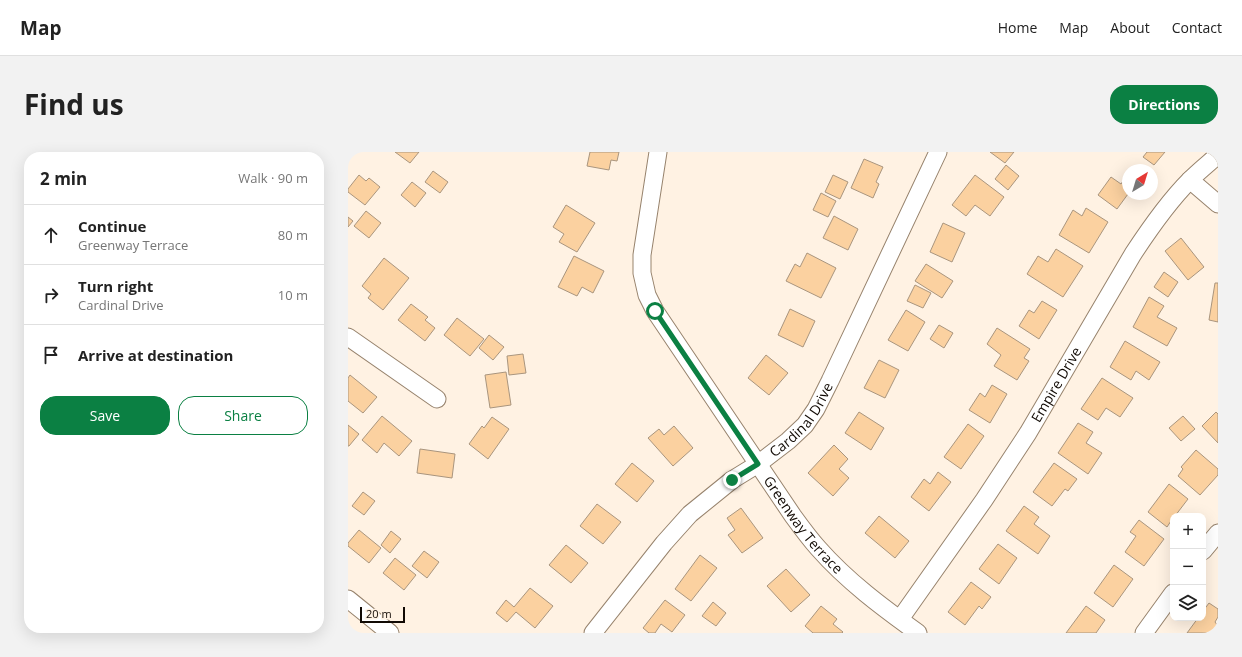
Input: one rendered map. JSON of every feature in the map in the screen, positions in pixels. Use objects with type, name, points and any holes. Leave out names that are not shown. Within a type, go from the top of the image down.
[{"type":"street","name":"Greenway Terrace","points":[[658,152],[642,255],[642,273],[647,295],[655,311],[793,516],[817,547],[843,574],[867,595],[918,633]]},
{"type":"street","name":"Cardinal Drive","points":[[593,633],[664,543],[690,514],[732,480],[758,464],[788,441],[804,424],[816,408],[938,152]]},
{"type":"street","name":"Empire Drive","points":[[900,620],[984,500],[1028,433],[1133,254],[1161,214],[1190,180],[1218,155]]},
{"type":"street","points":[[1190,180],[1218,204]]},
{"type":"street","points":[[348,337],[437,399]]},
{"type":"street","points":[[1205,549],[1218,533]]},
{"type":"street","points":[[1144,633],[1170,597]]},
{"type":"street","points":[[348,600],[390,633]]},
{"type":"building","points":[[395,152],[419,152],[410,163]]},
{"type":"building","points":[[590,152],[619,152],[617,161],[611,160],[609,170],[587,166]]},
{"type":"building","points":[[990,152],[1014,152],[1005,163]]},
{"type":"building","points":[[1147,152],[1165,152],[1155,164],[1143,157]]},
{"type":"building","points":[[864,159],[883,167],[876,182],[879,184],[873,198],[851,188]]},
{"type":"building","points":[[1006,165],[1019,176],[1008,190],[995,179]]},
{"type":"building","points":[[433,171],[448,182],[440,193],[425,182]]},
{"type":"building","points":[[359,175],[366,181],[369,178],[380,187],[365,205],[348,192],[348,189]]},
{"type":"building","points":[[833,175],[848,182],[840,199],[825,192]]},
{"type":"building","points":[[975,175],[1004,197],[990,216],[975,205],[966,216],[952,205]]},
{"type":"building","points":[[1111,177],[1121,184],[1122,183],[1122,200],[1124,200],[1117,209],[1098,195]]},
{"type":"building","points":[[412,182],[426,193],[415,207],[401,195]]},
{"type":"building","points":[[821,193],[836,201],[828,217],[813,210]]},
{"type":"building","points":[[566,205],[595,223],[577,252],[559,242],[564,234],[553,227]]},
{"type":"building","points":[[1086,208],[1108,222],[1089,253],[1059,235],[1073,210],[1082,216]]},
{"type":"building","points":[[366,211],[381,223],[369,238],[354,226]]},
{"type":"building","points":[[834,216],[858,229],[848,250],[823,238]]},
{"type":"building","points":[[348,217],[353,221],[348,227]]},
{"type":"building","points":[[943,223],[965,233],[952,262],[930,252]]},
{"type":"building","points":[[1181,238],[1204,267],[1188,280],[1165,251]]},
{"type":"building","points":[[1056,249],[1083,266],[1063,297],[1027,274],[1038,256],[1048,262]]},
{"type":"building","points":[[807,253],[836,268],[821,298],[786,281],[795,264],[800,267]]},
{"type":"building","points":[[574,256],[604,271],[593,293],[582,287],[577,296],[558,287]]},
{"type":"building","points":[[384,258],[409,278],[383,310],[368,298],[371,294],[362,286]]},
{"type":"building","points":[[926,264],[953,281],[942,298],[915,281]]},
{"type":"building","points":[[1164,272],[1178,282],[1168,297],[1154,287]]},
{"type":"building","points":[[1215,283],[1218,283],[1218,322],[1209,320]]},
{"type":"building","points":[[915,285],[931,293],[923,308],[907,301]]},
{"type":"building","points":[[1149,297],[1164,306],[1157,317],[1177,328],[1167,346],[1133,327]]},
{"type":"building","points":[[1042,301],[1057,310],[1039,339],[1019,326],[1029,310],[1034,313]]},
{"type":"building","points":[[411,304],[428,317],[425,320],[435,328],[425,341],[398,320]]},
{"type":"building","points":[[790,309],[815,321],[803,347],[778,335]]},
{"type":"building","points":[[906,310],[925,322],[908,351],[888,340]]},
{"type":"building","points":[[457,318],[484,339],[470,356],[444,335]]},
{"type":"building","points":[[939,325],[953,333],[944,348],[930,339]]},
{"type":"building","points":[[997,328],[1030,349],[1024,358],[1029,361],[1017,380],[994,366],[1001,355],[987,344]]},
{"type":"building","points":[[489,335],[504,347],[493,360],[479,348]]},
{"type":"building","points":[[1125,341],[1160,362],[1149,380],[1136,371],[1131,380],[1110,367]]},
{"type":"building","points":[[523,354],[526,373],[509,375],[507,356]]},
{"type":"building","points":[[766,355],[788,373],[769,395],[748,378]]},
{"type":"building","points":[[879,360],[899,370],[885,398],[864,388]]},
{"type":"building","points":[[506,372],[511,405],[490,408],[485,375]]},
{"type":"building","points":[[350,375],[377,397],[363,413],[348,401],[348,378]]},
{"type":"building","points":[[1102,378],[1133,398],[1120,417],[1106,408],[1098,420],[1081,409]]},
{"type":"building","points":[[992,385],[1007,394],[990,423],[969,410],[980,393],[985,397]]},
{"type":"building","points":[[859,412],[884,428],[871,450],[845,433]]},
{"type":"building","points":[[1216,412],[1218,414],[1218,443],[1202,426]]},
{"type":"building","points":[[382,416],[412,441],[399,456],[384,443],[377,453],[362,440]]},
{"type":"building","points":[[1183,416],[1195,429],[1181,441],[1169,428]]},
{"type":"building","points":[[492,417],[509,429],[488,459],[469,444],[482,426],[484,428]]},
{"type":"building","points":[[1078,423],[1093,432],[1086,443],[1102,453],[1088,474],[1058,453]]},
{"type":"building","points":[[968,424],[984,436],[961,469],[944,457]]},
{"type":"building","points":[[348,425],[359,434],[349,446],[348,446]]},
{"type":"building","points":[[674,426],[693,448],[673,466],[648,438],[659,429],[664,435]]},
{"type":"building","points":[[834,445],[848,459],[839,469],[849,478],[833,496],[808,473]]},
{"type":"building","points":[[420,449],[455,454],[452,478],[417,473]]},
{"type":"building","points":[[1196,450],[1218,469],[1218,475],[1200,495],[1178,476],[1183,469],[1181,467]]},
{"type":"building","points":[[632,463],[654,481],[637,502],[615,484]]},
{"type":"building","points":[[1054,463],[1077,479],[1068,491],[1065,489],[1052,506],[1033,492]]},
{"type":"building","points":[[938,472],[951,482],[929,511],[911,497],[924,479],[930,484]]},
{"type":"building","points":[[1169,484],[1188,499],[1177,513],[1170,513],[1170,522],[1167,527],[1148,512]]},
{"type":"building","points":[[363,492],[375,501],[364,515],[352,506]]},
{"type":"building","points":[[597,504],[621,522],[603,544],[580,526]]},
{"type":"building","points":[[1024,506],[1039,517],[1034,524],[1050,536],[1038,554],[1006,531]]},
{"type":"building","points":[[741,508],[763,538],[742,553],[728,535],[735,530],[727,518]]},
{"type":"building","points":[[879,516],[909,541],[895,558],[865,533]]},
{"type":"building","points":[[1139,520],[1164,539],[1144,566],[1125,552],[1136,536],[1130,532]]},
{"type":"building","points":[[359,530],[381,548],[369,563],[348,546],[348,543]]},
{"type":"building","points":[[391,531],[401,539],[390,553],[381,545]]},
{"type":"building","points":[[998,544],[1017,558],[999,584],[979,569]]},
{"type":"building","points":[[566,545],[588,563],[571,583],[549,565]]},
{"type":"building","points":[[424,551],[439,562],[427,578],[412,566]]},
{"type":"building","points":[[700,555],[717,568],[691,601],[675,589]]},
{"type":"building","points":[[395,558],[416,575],[404,590],[383,573]]},
{"type":"building","points":[[1114,565],[1133,579],[1113,607],[1094,593]]},
{"type":"building","points":[[786,569],[810,595],[791,612],[767,586]]},
{"type":"building","points":[[971,582],[991,597],[982,609],[979,606],[965,625],[948,612]]},
{"type":"building","points":[[530,588],[553,606],[535,628],[516,612],[507,622],[496,613],[506,600],[514,607]]},
{"type":"building","points":[[665,600],[685,615],[672,632],[661,624],[655,633],[649,633],[643,628]]},
{"type":"building","points":[[713,602],[726,613],[716,626],[702,616]]},
{"type":"building","points":[[1209,603],[1218,609],[1218,617],[1215,622],[1218,626],[1212,633],[1187,633],[1196,621],[1206,621],[1206,607]]},
{"type":"building","points":[[821,606],[837,619],[833,624],[843,632],[842,633],[813,633],[805,626]]},
{"type":"building","points":[[1086,606],[1105,620],[1096,633],[1066,633]]},
{"type":"route","points":[[655,311],[758,464],[732,480]]}]
